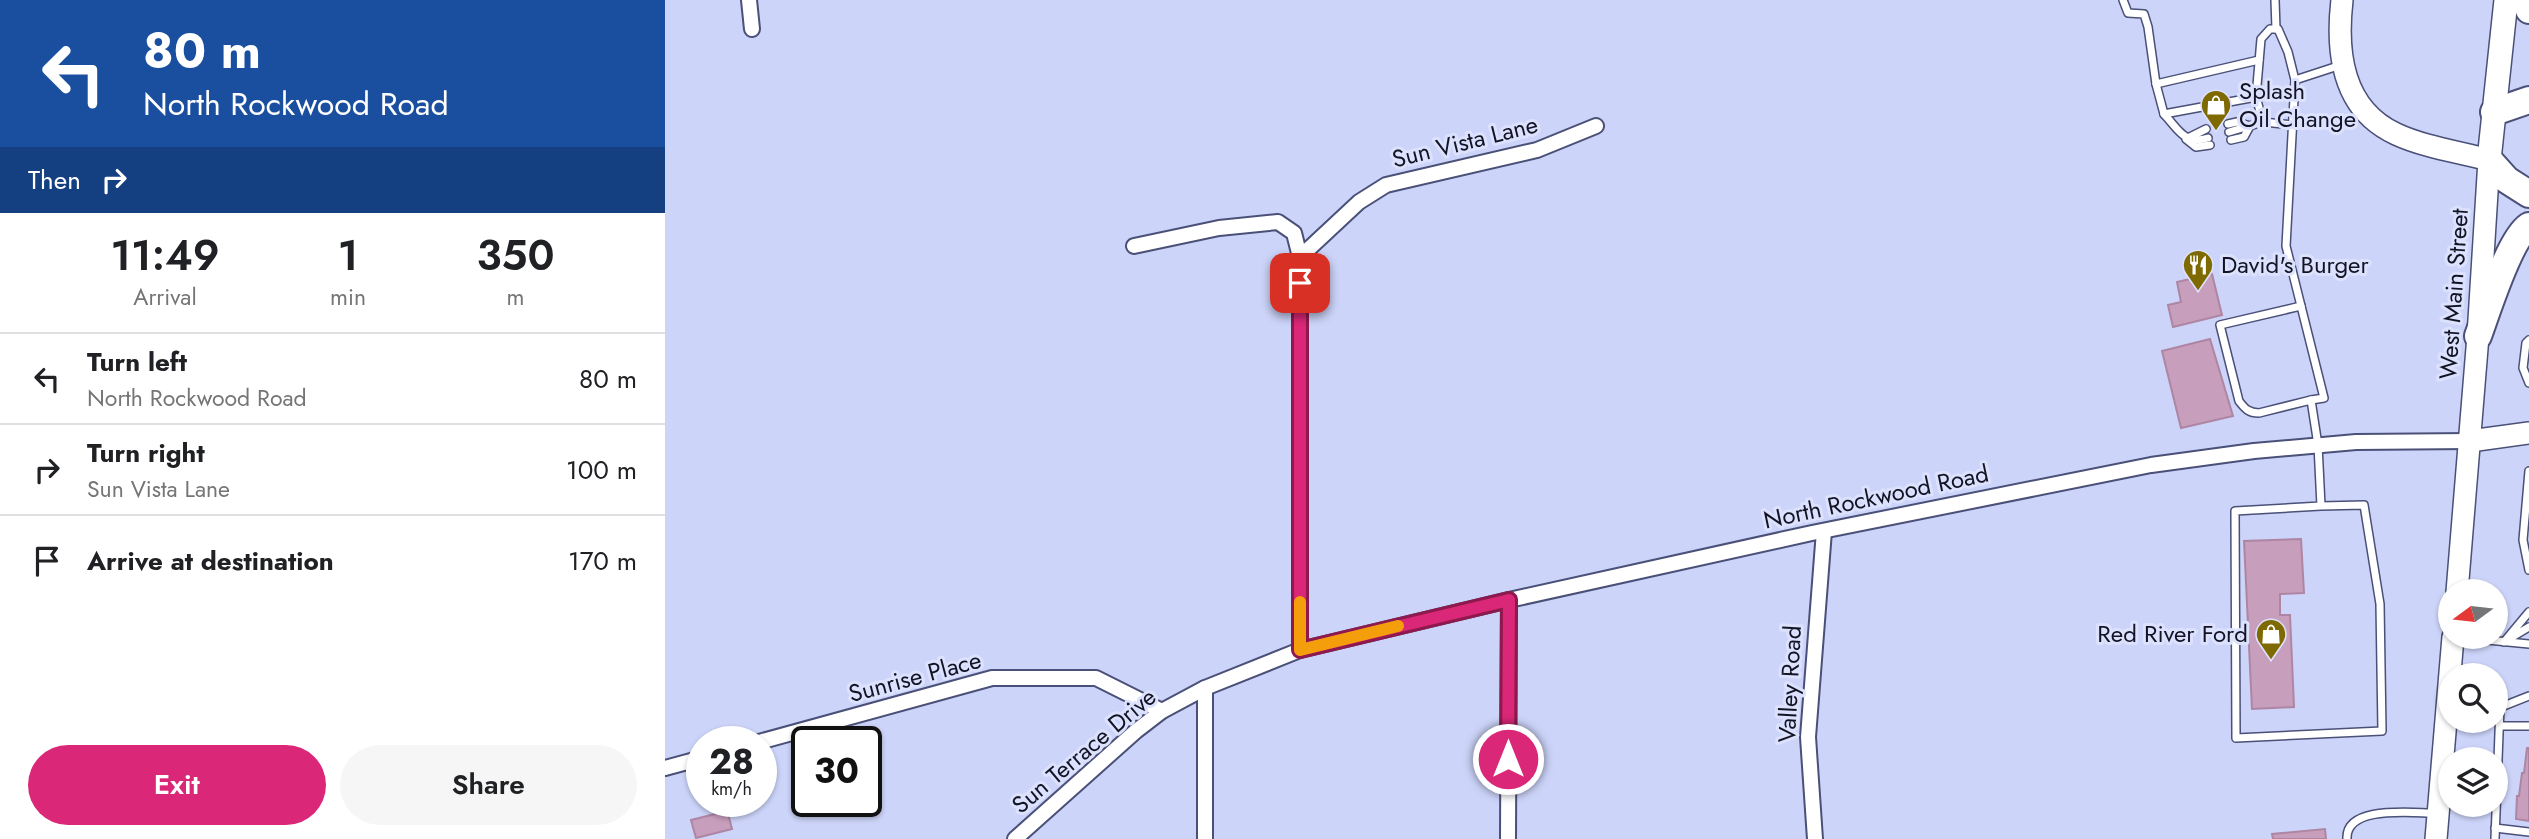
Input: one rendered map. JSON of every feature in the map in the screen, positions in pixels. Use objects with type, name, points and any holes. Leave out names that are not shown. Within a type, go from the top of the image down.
[{"type":"highway","points":[[2525,0],[2529,10]]},
{"type":"highway","points":[[2494,112],[2529,100]]},
{"type":"highway","points":[[2489,160],[2507,180],[2529,194]]},
{"type":"highway","points":[[2478,337],[2504,266],[2523,230],[2529,226]]},
{"type":"main road","points":[[2342,0],[2338,31],[2341,65],[2358,102],[2376,122],[2397,134],[2489,160]]},
{"type":"main road","name":"West Main Street","points":[[2458,579],[2489,160],[2506,0]]},
{"type":"main road","points":[[2470,440],[2529,433]]},
{"type":"main road","points":[[2437,839],[2439,817]]},
{"type":"street","points":[[749,0],[753,29]]},
{"type":"street","name":"Sun Vista Lane","points":[[1300,257],[1359,202],[1386,185],[1537,150],[1596,126]]},
{"type":"street","points":[[1134,246],[1219,228],[1278,222],[1294,233],[1300,257],[1300,650]]},
{"type":"street","name":"North Rockwood Road","points":[[1300,650],[1509,600],[1824,531],[2151,465],[2254,451],[2356,442],[2470,440]]},
{"type":"street","name":"Valley Road","points":[[1815,839],[1808,737],[1824,531]]},
{"type":"street","points":[[1508,839],[1509,600]]},
{"type":"street","name":"Sun Terrace Drive","points":[[1015,839],[1162,711],[1205,688],[1300,650]]},
{"type":"street","name":"Sunrise Place","points":[[777,737],[992,678],[1096,678],[1162,711]]},
{"type":"street","points":[[1205,688],[1205,839]]},
{"type":"street","points":[[665,768],[686,762]]},
{"type":"lane","points":[[2123,0],[2128,13],[2144,15],[2164,114],[2186,139],[2209,141]]},
{"type":"lane","points":[[2275,0],[2276,29],[2288,52],[2295,80],[2286,246],[2301,306],[2324,398],[2251,413],[2239,401],[2220,325],[2301,306]]},
{"type":"lane","points":[[2263,122],[2256,97],[2261,39],[2270,29],[2276,29]]},
{"type":"lane","points":[[2156,84],[2259,60]]},
{"type":"lane","points":[[2295,80],[2341,65]]},
{"type":"lane","points":[[2164,114],[2256,97]]},
{"type":"lane","points":[[2250,126],[2244,137],[2229,132],[2237,122],[2250,126],[2263,122],[2293,125]]},
{"type":"lane","points":[[2186,139],[2206,128]]},
{"type":"lane","points":[[2529,340],[2526,343],[2523,368],[2529,383]]},
{"type":"lane","points":[[2311,400],[2318,445],[2321,506]]},
{"type":"lane","points":[[2529,471],[2523,540],[2529,569]]},
{"type":"lane","points":[[2364,505],[2379,604],[2382,731],[2236,738],[2235,511],[2321,506],[2364,505]]},
{"type":"lane","points":[[2508,637],[2529,612]]},
{"type":"lane","points":[[2508,640],[2529,627]]},
{"type":"lane","points":[[2508,642],[2529,645]]},
{"type":"lane","points":[[2508,704],[2529,696]]},
{"type":"lane","points":[[2508,726],[2529,726]]},
{"type":"lane","points":[[2495,839],[2500,733]]},
{"type":"lane","points":[[2347,839],[2354,820],[2366,815],[2438,813]]},
{"type":"lane","points":[[2495,828],[2529,832]]},
{"type":"building","name":"David's Burger","points":[[2212,274],[2222,315],[2173,327],[2168,305],[2181,302],[2177,282]]},
{"type":"building","points":[[2210,339],[2233,416],[2181,428],[2162,351]]},
{"type":"building","name":"Red River Ford","points":[[2301,539],[2304,593],[2280,594],[2280,615],[2290,615],[2294,707],[2252,709],[2244,541]]},
{"type":"building","points":[[2527,748],[2529,821],[2516,819],[2517,796],[2524,773]]},
{"type":"building","points":[[729,817],[732,829],[696,838],[691,820]]},
{"type":"building","points":[[2325,829],[2326,839],[2273,839],[2272,834]]},
{"type":"slow traffic","points":[[1300,602],[1300,650],[1398,626]]},
{"type":"place","name":"Splash Oil Change","points":[[2216,132]]},
{"type":"place","name":"David's Burger","points":[[2198,292]]},
{"type":"place","name":"Red River Ford","points":[[2271,661]]},
{"type":"route","points":[[1300,283],[1300,650],[1509,600],[1508,759]]}]
